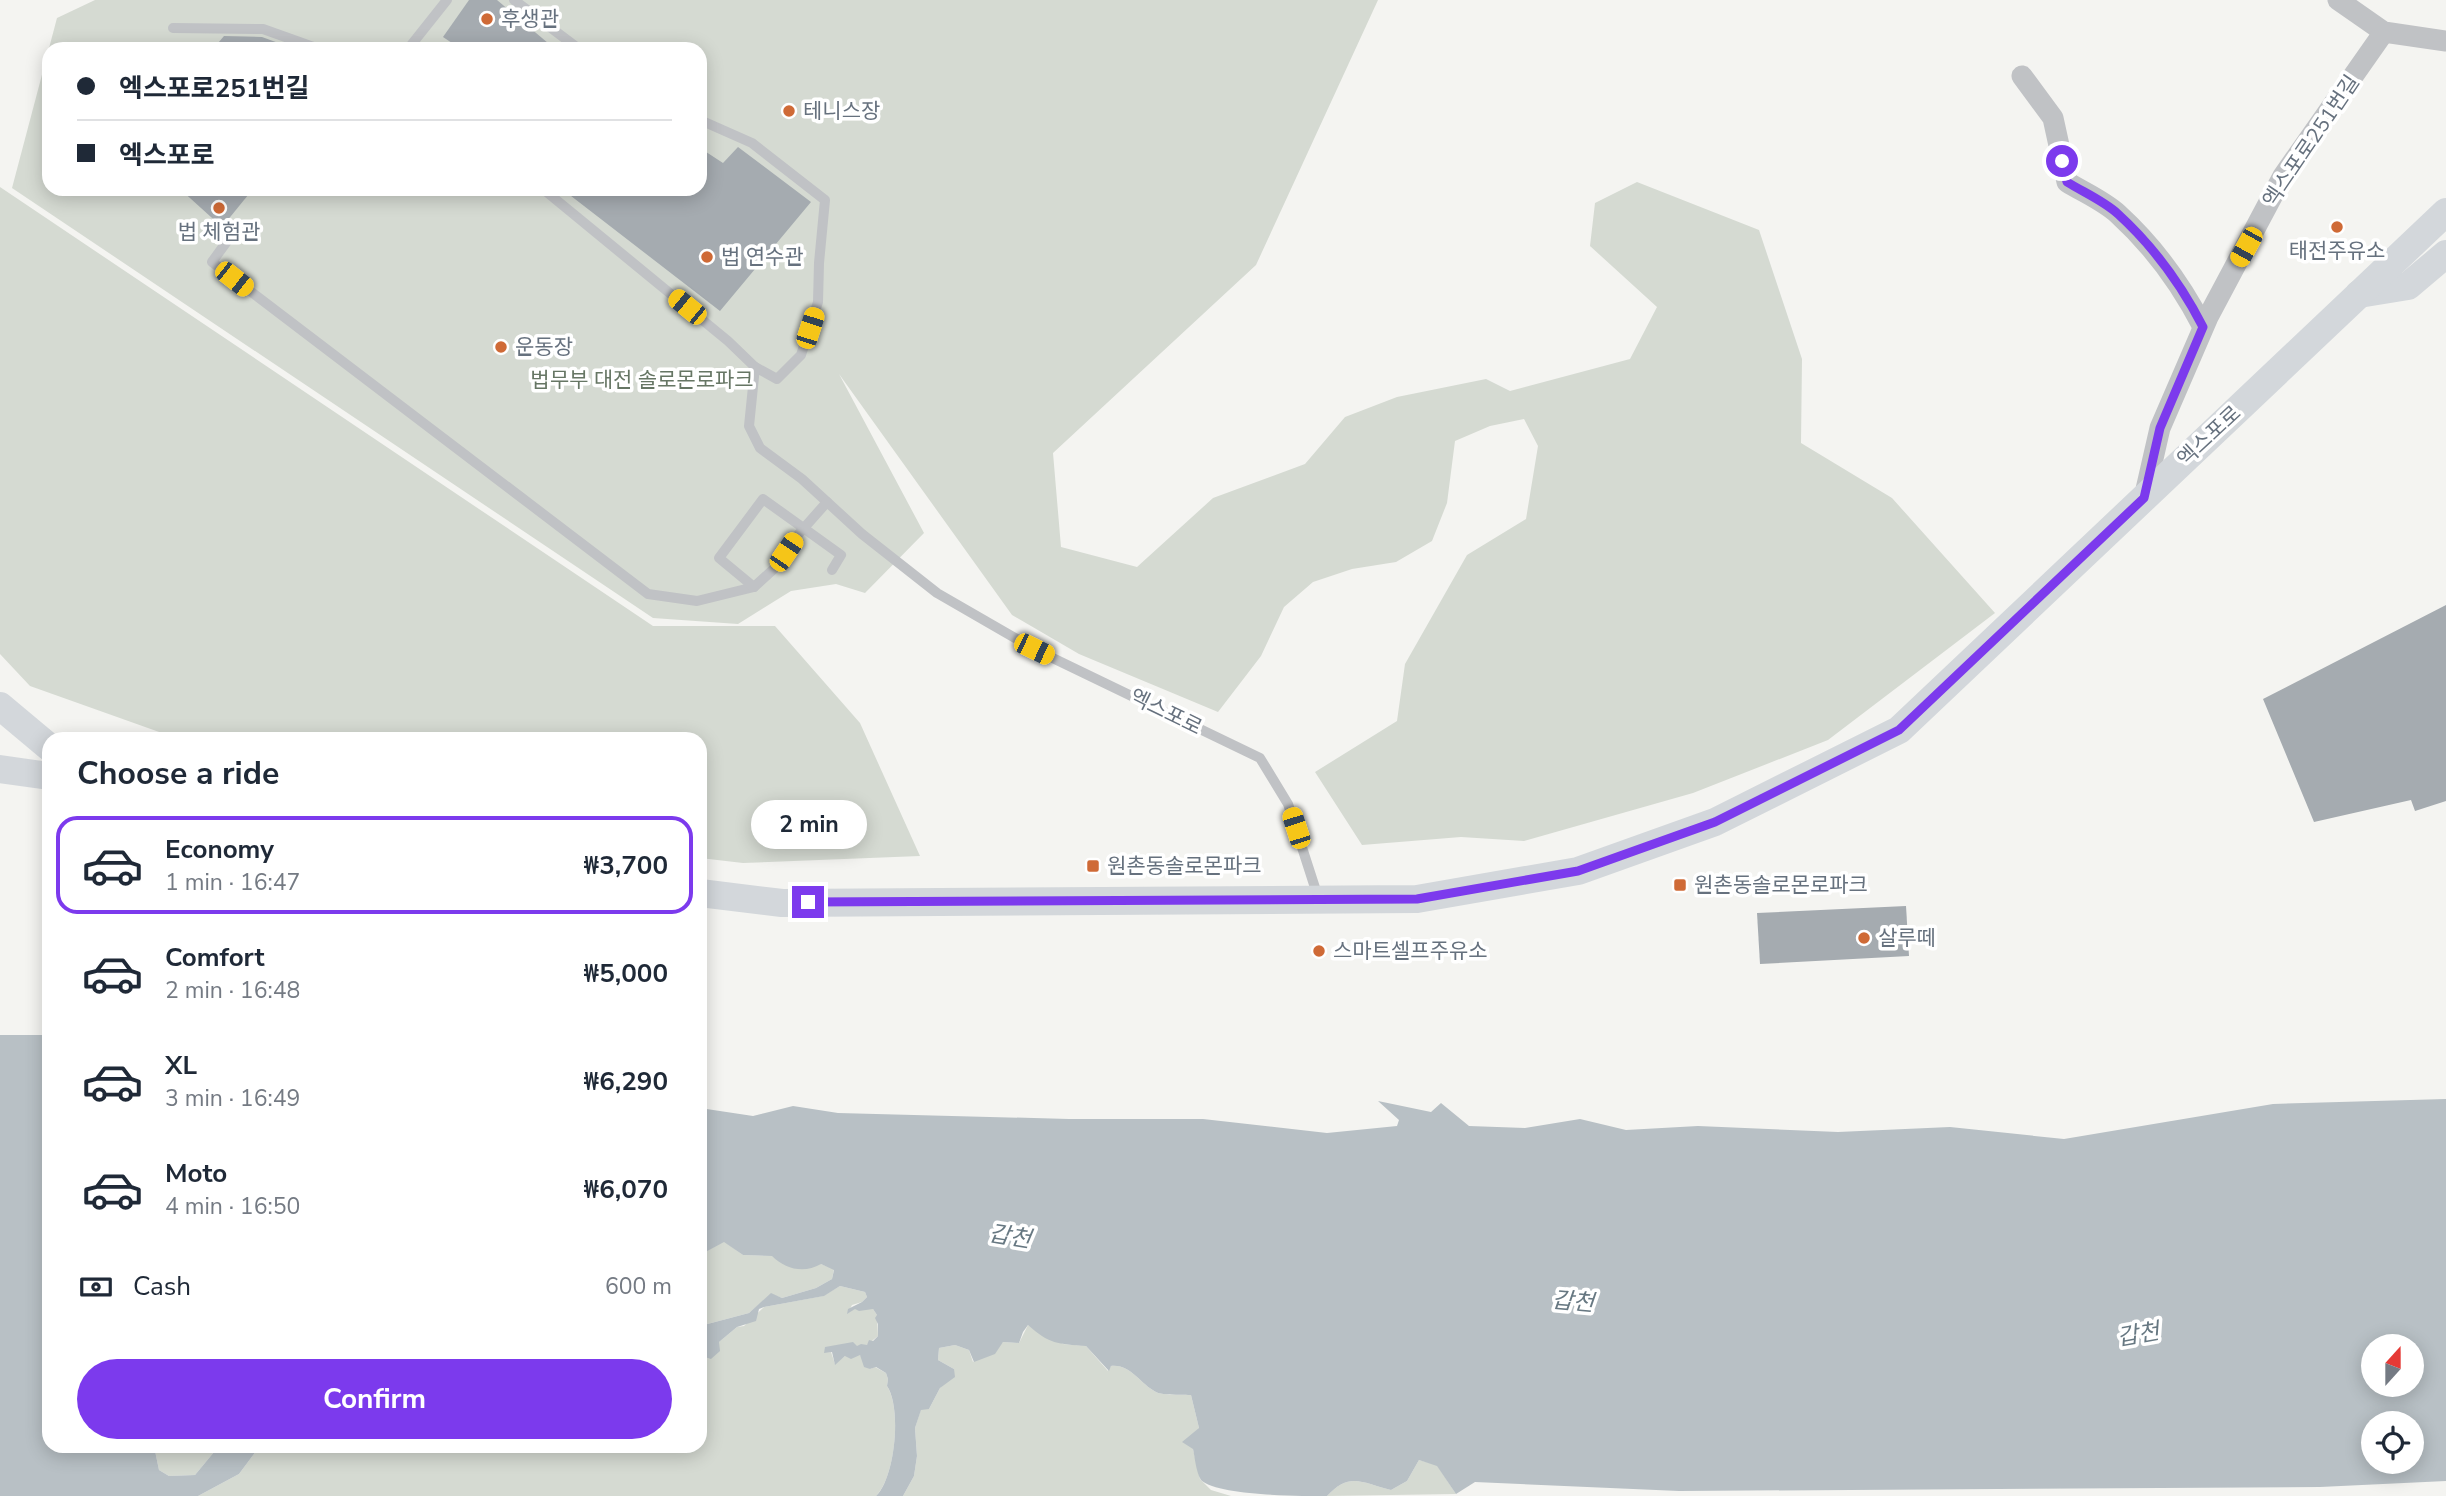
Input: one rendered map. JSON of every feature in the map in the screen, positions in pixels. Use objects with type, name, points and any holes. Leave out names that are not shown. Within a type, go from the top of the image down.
[{"type":"main road","name":"엑스포로","points":[[707,893],[782,903],[1417,899],[1578,871],[1715,822],[1899,730],[2446,212]]},
{"type":"main road","points":[[2359,294],[2408,286],[2446,254]]},
{"type":"main road","points":[[0,706],[42,741]]},
{"type":"main road","points":[[0,769],[42,775]]},
{"type":"street","points":[[2338,0],[2385,32],[2446,41]]},
{"type":"street","name":"엑스포로251번길","points":[[2144,498],[2160,428],[2203,327],[2283,176],[2385,32]]},
{"type":"street","points":[[2022,76],[2053,118],[2067,182],[2117,212],[2160,260],[2190,301],[2203,327]]},
{"type":"lane","points":[[414,42],[447,0]]},
{"type":"lane","points":[[514,0],[570,42]]},
{"type":"lane","points":[[173,28],[263,29],[299,42]]},
{"type":"lane","points":[[552,196],[728,341],[755,367],[777,379],[801,355],[818,302],[818,263],[825,200],[752,143],[707,123]]},
{"type":"lane","points":[[233,233],[212,262],[648,594],[697,601],[754,587],[777,566],[804,528],[827,502]]},
{"type":"lane","name":"엑스포로","points":[[755,367],[749,426],[761,448],[802,479],[862,534],[937,593],[1034,649],[1261,758],[1288,804],[1319,900]]},
{"type":"lane","points":[[754,587],[719,558],[764,499],[841,555],[832,569]]},
{"type":"green space","name":"법무부 대전 솔로몬로파크","points":[[95,0],[1378,0],[1256,265],[1053,453],[1061,547],[1137,567],[1213,498],[1305,464],[1345,417],[1397,397],[1486,379],[1510,391],[1630,359],[1657,307],[1590,246],[1595,203],[1637,182],[1759,230],[1802,359],[1801,443],[1892,498],[1995,613],[1828,740],[1693,793],[1524,841],[1461,837],[1362,845],[1315,772],[1397,721],[1405,664],[1467,555],[1526,519],[1538,446],[1524,419],[1490,426],[1455,441],[1447,503],[1432,541],[1396,562],[1352,569],[1313,582],[1284,607],[1261,656],[1218,712],[1079,654],[1012,615],[839,374],[924,533],[865,593],[836,584],[791,591],[738,624],[653,618],[12,188],[42,75],[42,196],[707,196],[707,42],[51,42],[57,18]]},
{"type":"green space","points":[[0,187],[653,626],[775,626],[860,723],[920,856],[743,863],[707,859],[707,732],[159,732],[30,686],[0,654]]},
{"type":"green space","points":[[724,1241],[743,1255],[772,1256],[821,1264],[834,1269],[832,1279],[816,1288],[782,1298],[771,1294],[749,1313],[707,1324],[707,1251]]},
{"type":"green space","points":[[840,1286],[865,1292],[867,1297],[852,1305],[848,1313],[855,1308],[873,1309],[877,1315],[878,1336],[867,1345],[824,1353],[831,1352],[835,1364],[845,1356],[860,1355],[870,1369],[875,1367],[886,1373],[894,1410],[894,1443],[888,1474],[876,1496],[198,1496],[239,1474],[255,1453],[707,1453],[707,1352],[737,1327],[744,1326],[764,1307],[823,1296]]},
{"type":"green space","points":[[1028,1325],[1063,1344],[1086,1346],[1108,1371],[1111,1366],[1124,1368],[1156,1392],[1191,1395],[1199,1428],[1193,1449],[1200,1479],[1211,1490],[1231,1496],[903,1496],[914,1476],[917,1456],[915,1428],[921,1409],[929,1409],[954,1369],[938,1360],[939,1348],[955,1345],[969,1350],[973,1362],[1003,1342],[1019,1343]]},
{"type":"green space","points":[[155,1453],[213,1453],[195,1475],[169,1476],[159,1470]]},
{"type":"green space","points":[[1419,1460],[1437,1465],[1456,1494],[1327,1496],[1335,1488],[1350,1481],[1391,1490],[1407,1481]]},
{"type":"water","points":[[0,1035],[42,1035],[42,1453],[155,1453],[159,1470],[169,1476],[195,1475],[213,1453],[255,1453],[239,1474],[198,1496],[0,1496]]},
{"type":"water","name":"갑천","points":[[2446,1099],[2446,1481],[2320,1487],[1679,1491],[1475,1482],[1456,1494],[1437,1466],[1419,1460],[1407,1481],[1391,1490],[1350,1481],[1335,1488],[1327,1496],[1241,1492],[1210,1485],[1199,1477],[1193,1449],[1182,1442],[1199,1428],[1191,1395],[1156,1392],[1124,1368],[1111,1366],[1109,1371],[1086,1346],[1054,1342],[1028,1325],[1019,1343],[1003,1342],[995,1354],[974,1362],[969,1350],[955,1345],[939,1348],[938,1360],[954,1369],[955,1377],[940,1388],[929,1409],[921,1410],[915,1428],[917,1456],[914,1476],[903,1496],[876,1496],[888,1474],[894,1442],[894,1410],[886,1373],[876,1367],[864,1367],[860,1355],[851,1359],[845,1356],[835,1365],[832,1352],[824,1353],[825,1347],[853,1342],[857,1346],[867,1345],[869,1340],[873,1341],[878,1336],[875,1318],[877,1315],[873,1309],[855,1309],[847,1314],[848,1309],[867,1297],[865,1292],[840,1286],[824,1296],[759,1309],[756,1321],[737,1327],[719,1342],[720,1351],[711,1359],[707,1358],[707,1324],[749,1313],[771,1293],[782,1298],[816,1288],[832,1279],[834,1270],[821,1264],[808,1269],[795,1269],[772,1256],[743,1255],[724,1242],[707,1251],[707,1109],[753,1116],[793,1106],[838,1113],[1069,1119],[1203,1119],[1327,1133],[1397,1126],[1399,1120],[1378,1101],[1431,1112],[1441,1103],[1469,1126],[1525,1128],[1580,1119],[1626,1130],[1698,1126],[1838,1132],[1950,1127],[2064,1139],[2273,1104]]},
{"type":"building","name":"후생관","points":[[469,0],[497,0],[547,42],[450,42],[443,37]]},
{"type":"building","points":[[224,36],[262,37],[276,42],[219,42]]},
{"type":"building","name":"법 연수관","points":[[738,147],[811,202],[720,311],[571,196],[707,196],[707,153],[723,163]]},
{"type":"building","name":"법 체험관","points":[[188,196],[247,196],[222,227]]},
{"type":"building","points":[[2446,605],[2446,801],[2415,811],[2411,800],[2314,822],[2263,699]]},
{"type":"building","points":[[1906,906],[1909,956],[1760,964],[1757,913]]},
{"type":"place","name":"후생관","points":[[487,19]]},
{"type":"place","name":"테니스장","points":[[789,111]]},
{"type":"place","name":"법 체험관","points":[[219,208]]},
{"type":"place","name":"태전주유소","points":[[2337,227]]},
{"type":"place","name":"법 연수관","points":[[707,257]]},
{"type":"place","name":"운동장","points":[[501,347]]},
{"type":"place","name":"원촌동솔로몬파크","points":[[1093,866]]},
{"type":"place","name":"원촌동솔로몬로파크","points":[[1680,885]]},
{"type":"place","name":"살루떼","points":[[1864,938]]},
{"type":"place","name":"스마트셀프주유소","points":[[1319,951]]},
{"type":"route","points":[[808,902],[1417,899],[1578,871],[1715,822],[1899,730],[2144,498],[2160,428],[2203,327],[2190,301],[2160,260],[2117,212],[2067,182],[2062,161]]}]
